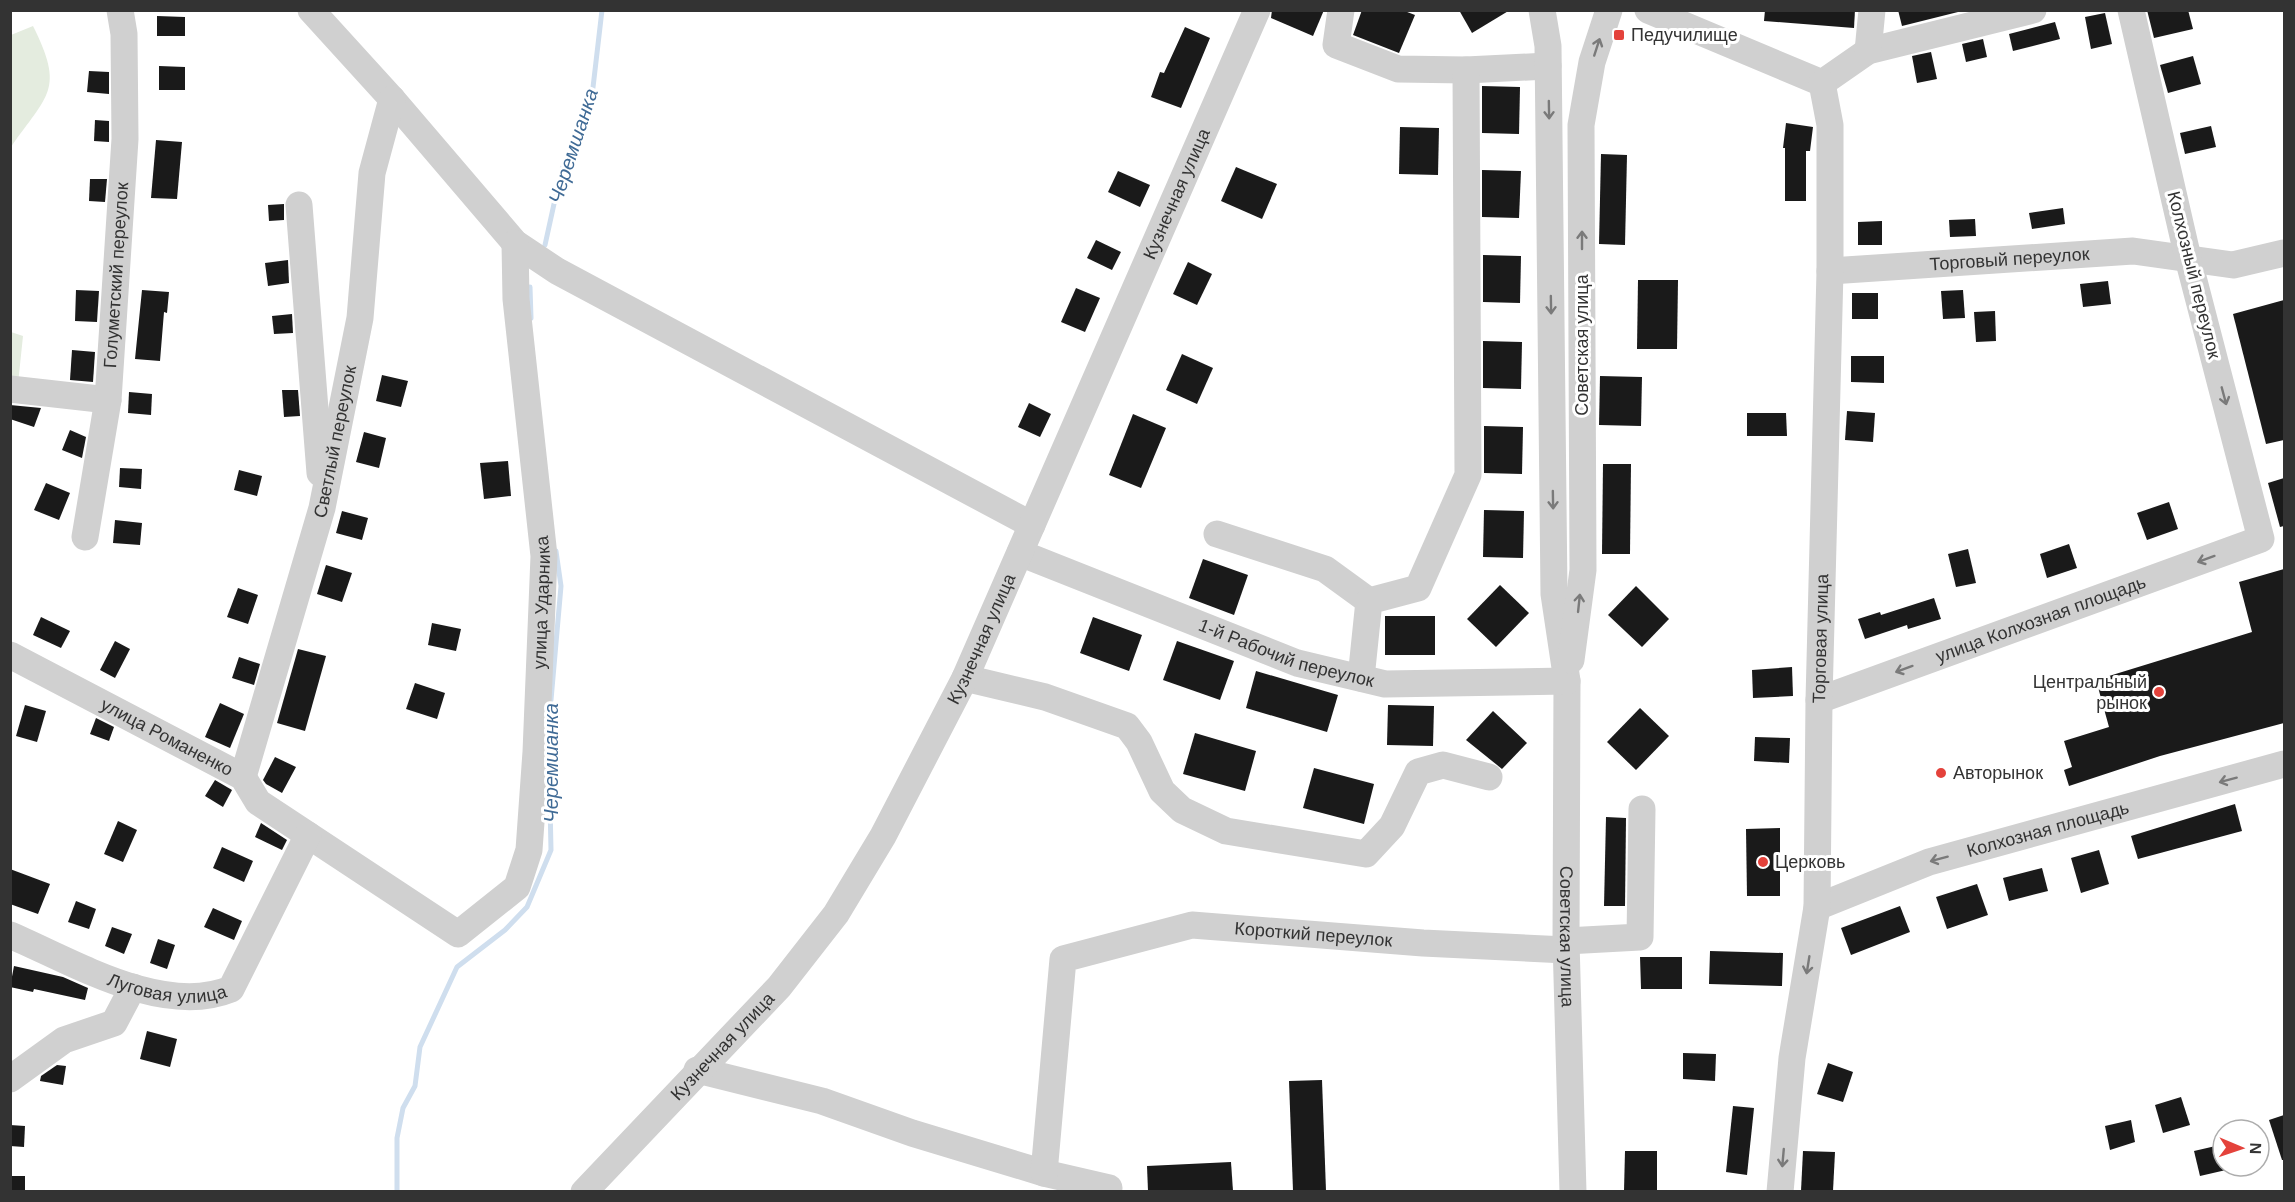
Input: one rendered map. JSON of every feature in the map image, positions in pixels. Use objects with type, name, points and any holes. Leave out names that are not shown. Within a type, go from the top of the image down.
[{"type":"street","name":"Голуметский переулок","points":[[85,537],[108,400],[125,139],[124,34],[120,10]]},
{"type":"street","points":[[311,10],[392,99],[515,243],[557,271],[1032,525]]},
{"type":"street","name":"Кузнечная улица","points":[[584,1191],[697,1070],[779,987],[836,914],[883,836],[965,678],[1257,10]]},
{"type":"street","points":[[1341,10],[1336,45],[1398,69],[1466,70],[1548,66]]},
{"type":"street","name":"Советская улица","points":[[1542,10],[1548,66],[1554,594],[1567,681]]},
{"type":"street","name":"Советская улица","points":[[1573,1191],[1566,945],[1567,681],[1583,570],[1581,125],[1592,62],[1609,10]]},
{"type":"street","points":[[1648,10],[1822,83],[1868,51],[2033,10]]},
{"type":"street","points":[[1868,51],[1872,10]]},
{"type":"street","name":"Колхозный переулок","points":[[2131,10],[2188,258],[2261,539]]},
{"type":"street","points":[[1369,601],[1418,588],[1468,476],[1466,70]]},
{"type":"street","name":"Торговая улица","points":[[1780,1191],[1792,1058],[1817,907],[1819,700],[1830,271],[1830,125],[1822,83]]},
{"type":"street","name":"Светлый переулок","points":[[243,777],[322,508],[360,318],[372,173],[392,99]]},
{"type":"street","points":[[299,205],[322,508]]},
{"type":"street","name":"улица Ударника","points":[[458,934],[517,887],[529,850],[544,556],[516,299],[515,243]]},
{"type":"street","name":"Торговый переулок","points":[[1830,271],[2133,251],[2233,265],[2284,253]]},
{"type":"street","points":[[10,389],[108,400]]},
{"type":"street","points":[[1217,534],[1326,569],[1369,601]]},
{"type":"street","name":"улица Колхозная площадь","points":[[1819,700],[2261,539]]},
{"type":"street","name":"1-й Рабочий переулок","points":[[1020,553],[1297,663],[1385,684],[1567,681]]},
{"type":"street","points":[[1361,678],[1369,601]]},
{"type":"street","name":"улица Романенко","points":[[10,655],[243,777],[258,802],[458,934]]},
{"type":"street","points":[[965,678],[1045,697],[1127,726],[1139,742],[1162,791],[1182,810],[1226,831],[1366,854],[1392,826],[1418,772],[1443,765],[1489,777]]},
{"type":"street","name":"Колхозная площадь","points":[[1817,907],[1929,862],[2284,764]]},
{"type":"street","name":"Короткий переулок","points":[[1044,1173],[1063,959],[1192,925],[1424,943],[1566,945],[1640,937],[1642,809]]},
{"type":"street","name":"Луговая улица","points":[[10,935],[133,987],[194,997],[213,997],[231,989],[308,835]]},
{"type":"street","points":[[10,1079],[64,1040],[114,1023],[133,987]]},
{"type":"street","points":[[697,1070],[822,1101],[912,1133],[1044,1173],[1109,1188]]},
{"type":"shaded area","points":[[33,26],[48,64],[50,78],[48,91],[35,115],[11,147],[11,35]]},
{"type":"shaded area","points":[[11,332],[23,336],[18,384],[11,384]]},
{"type":"building","points":[[1272,10],[1324,10],[1313,36],[1271,18]]},
{"type":"building","points":[[1362,10],[1402,10],[1415,15],[1399,53],[1353,35]]},
{"type":"building","points":[[1459,10],[1510,10],[1472,33]]},
{"type":"building","points":[[1765,10],[1855,10],[1854,28],[1764,21]]},
{"type":"building","points":[[1898,10],[1966,10],[1902,26]]},
{"type":"building","points":[[2147,10],[2188,10],[2193,29],[2154,38]]},
{"type":"building","points":[[2105,13],[2112,44],[2091,49],[2085,17]]},
{"type":"building","points":[[157,16],[185,17],[185,36],[157,36]]},
{"type":"building","points":[[2055,22],[2060,39],[2013,51],[2009,34]]},
{"type":"building","points":[[1185,27],[1210,38],[1181,108],[1151,97],[1160,72],[1164,73]]},
{"type":"building","points":[[1983,39],[1987,57],[1966,62],[1962,44]]},
{"type":"building","points":[[1931,52],[1937,79],[1917,83],[1912,56]]},
{"type":"building","points":[[2193,56],[2201,84],[2168,93],[2160,65]]},
{"type":"building","points":[[159,66],[185,67],[185,90],[159,90]]},
{"type":"building","points":[[89,71],[109,72],[109,94],[87,92]]},
{"type":"building","points":[[1482,86],[1520,87],[1519,134],[1482,133]]},
{"type":"building","points":[[95,120],[109,121],[109,142],[94,141]]},
{"type":"building","points":[[1786,123],[1813,127],[1810,151],[1806,151],[1806,201],[1785,201],[1785,148],[1783,148]]},
{"type":"building","points":[[2211,126],[2216,147],[2185,154],[2180,133]]},
{"type":"building","points":[[1400,127],[1439,128],[1438,175],[1399,174]]},
{"type":"building","points":[[156,140],[182,142],[177,199],[151,198]]},
{"type":"building","points":[[1601,154],[1627,155],[1625,245],[1599,244]]},
{"type":"building","points":[[1236,167],[1277,184],[1262,219],[1221,201]]},
{"type":"building","points":[[1482,170],[1521,171],[1519,218],[1482,217]]},
{"type":"building","points":[[1118,171],[1150,185],[1140,207],[1108,192]]},
{"type":"building","points":[[90,179],[107,179],[105,202],[89,201]]},
{"type":"building","points":[[284,204],[284,220],[269,221],[268,205]]},
{"type":"building","points":[[2063,208],[2065,224],[2032,229],[2029,213]]},
{"type":"building","points":[[1975,219],[1976,236],[1950,237],[1949,220]]},
{"type":"building","points":[[1882,221],[1882,245],[1858,245],[1858,222]]},
{"type":"building","points":[[1096,240],[1121,252],[1112,270],[1087,258]]},
{"type":"building","points":[[1483,255],[1521,256],[1520,303],[1483,302]]},
{"type":"building","points":[[288,260],[289,283],[268,286],[265,263]]},
{"type":"building","points":[[1188,262],[1212,274],[1197,305],[1173,294]]},
{"type":"building","points":[[1638,280],[1678,280],[1677,349],[1637,349]]},
{"type":"building","points":[[2108,281],[2111,304],[2083,307],[2080,284]]},
{"type":"building","points":[[1076,288],[1100,298],[1085,332],[1061,322]]},
{"type":"building","points":[[76,290],[99,291],[97,322],[75,321]]},
{"type":"building","points":[[142,290],[169,292],[167,313],[164,312],[160,361],[135,359]]},
{"type":"building","points":[[1963,290],[1965,318],[1943,319],[1941,291]]},
{"type":"building","points":[[1852,293],[1878,293],[1878,319],[1852,319]]},
{"type":"building","points":[[2284,300],[2284,440],[2266,444],[2233,314]]},
{"type":"building","points":[[1995,311],[1996,341],[1976,342],[1974,312]]},
{"type":"building","points":[[292,314],[293,333],[274,334],[272,316]]},
{"type":"building","points":[[1483,341],[1522,342],[1521,389],[1483,388]]},
{"type":"building","points":[[72,350],[95,352],[93,382],[70,380]]},
{"type":"building","points":[[1182,354],[1213,368],[1197,404],[1166,390]]},
{"type":"building","points":[[1851,356],[1884,356],[1884,383],[1851,382]]},
{"type":"building","points":[[382,375],[408,381],[401,407],[376,401]]},
{"type":"building","points":[[1600,376],[1642,377],[1641,426],[1599,425]]},
{"type":"building","points":[[282,390],[298,390],[300,416],[284,417]]},
{"type":"building","points":[[129,392],[152,394],[151,415],[128,413]]},
{"type":"building","points":[[1029,403],[1051,414],[1040,437],[1018,427]]},
{"type":"building","points":[[10,405],[41,408],[34,427],[10,419]]},
{"type":"building","points":[[1847,411],[1875,413],[1873,442],[1845,440]]},
{"type":"building","points":[[1747,413],[1786,413],[1787,436],[1747,436]]},
{"type":"building","points":[[1133,414],[1166,428],[1141,488],[1109,475]]},
{"type":"building","points":[[1484,426],[1523,427],[1522,474],[1484,473]]},
{"type":"building","points":[[70,430],[86,437],[82,458],[62,450]]},
{"type":"building","points":[[364,432],[386,438],[379,468],[356,462]]},
{"type":"building","points":[[508,461],[511,496],[484,499],[480,463]]},
{"type":"building","points":[[1603,464],[1631,464],[1630,554],[1602,554]]},
{"type":"building","points":[[120,468],[142,469],[141,489],[119,487]]},
{"type":"building","points":[[239,470],[262,476],[257,496],[234,490]]},
{"type":"building","points":[[2284,478],[2284,526],[2280,527],[2268,483]]},
{"type":"building","points":[[46,483],[70,493],[59,520],[34,510]]},
{"type":"building","points":[[2169,502],[2178,529],[2147,540],[2137,513]]},
{"type":"building","points":[[1484,510],[1524,511],[1523,558],[1483,557]]},
{"type":"building","points":[[342,511],[368,518],[362,540],[336,533]]},
{"type":"building","points":[[115,520],[142,523],[140,545],[113,543]]},
{"type":"building","points":[[2069,544],[2077,568],[2047,578],[2040,554]]},
{"type":"building","points":[[1968,549],[1976,583],[1956,587],[1948,554]]},
{"type":"building","points":[[1203,559],[1248,575],[1234,615],[1189,598]]},
{"type":"building","points":[[326,565],[352,573],[342,602],[317,594]]},
{"type":"building","points":[[2284,569],[2284,723],[2160,756],[2069,786],[2064,770],[2072,767],[2064,741],[2109,727],[2096,680],[2252,632],[2239,582]]},
{"type":"building","points":[[1500,585],[1529,613],[1496,647],[1467,619]]},
{"type":"building","points":[[1636,586],[1669,619],[1642,647],[1608,615]]},
{"type":"building","points":[[238,588],[258,595],[248,624],[227,617]]},
{"type":"building","points":[[1934,598],[1941,619],[1908,629],[1907,625],[1865,639],[1858,619],[1880,612],[1881,615]]},
{"type":"building","points":[[1385,616],[1435,616],[1435,655],[1385,655]]},
{"type":"building","points":[[41,617],[70,631],[61,648],[33,635]]},
{"type":"building","points":[[1093,617],[1142,635],[1129,671],[1080,653]]},
{"type":"building","points":[[432,623],[461,629],[456,651],[428,645]]},
{"type":"building","points":[[115,641],[130,649],[115,678],[100,670]]},
{"type":"building","points":[[1177,641],[1234,661],[1220,700],[1163,680]]},
{"type":"building","points":[[298,649],[326,656],[305,731],[277,723]]},
{"type":"building","points":[[239,657],[260,664],[254,685],[232,678]]},
{"type":"building","points":[[1792,667],[1793,696],[1753,698],[1752,670]]},
{"type":"building","points":[[1256,671],[1338,695],[1327,732],[1246,708]]},
{"type":"building","points":[[415,683],[445,693],[437,719],[406,709]]},
{"type":"building","points":[[220,703],[244,714],[230,748],[205,737]]},
{"type":"building","points":[[25,705],[46,711],[37,742],[16,736]]},
{"type":"building","points":[[1388,705],[1434,706],[1433,746],[1387,745]]},
{"type":"building","points":[[1640,708],[1669,736],[1636,770],[1607,742]]},
{"type":"building","points":[[1493,711],[1527,743],[1502,769],[1466,740]]},
{"type":"building","points":[[96,718],[114,727],[109,741],[90,734]]},
{"type":"building","points":[[1195,733],[1256,751],[1245,791],[1183,774]]},
{"type":"building","points":[[1755,737],[1790,738],[1789,763],[1754,761]]},
{"type":"building","points":[[275,757],[296,767],[282,793],[263,780]]},
{"type":"building","points":[[1314,768],[1374,784],[1364,824],[1303,808]]},
{"type":"building","points":[[215,780],[232,790],[223,807],[205,796]]},
{"type":"building","points":[[2235,804],[2242,831],[2138,859],[2131,836]]},
{"type":"building","points":[[1606,817],[1626,818],[1625,906],[1604,906]]},
{"type":"building","points":[[118,821],[137,830],[123,862],[104,854]]},
{"type":"building","points":[[261,823],[287,840],[282,850],[255,837]]},
{"type":"building","name":"Церковь","points":[[1780,828],[1780,896],[1747,896],[1746,829]]},
{"type":"building","points":[[222,847],[253,861],[244,882],[213,868]]},
{"type":"building","points":[[2099,850],[2109,884],[2081,893],[2071,858]]},
{"type":"building","points":[[2042,868],[2048,891],[2009,901],[2003,878]]},
{"type":"building","points":[[10,869],[50,884],[38,914],[10,904]]},
{"type":"building","points":[[1977,884],[1988,915],[1947,929],[1936,897]]},
{"type":"building","points":[[76,901],[96,909],[89,929],[68,922]]},
{"type":"building","points":[[1900,906],[1910,932],[1851,955],[1841,928]]},
{"type":"building","points":[[213,908],[242,921],[234,940],[204,927]]},
{"type":"building","points":[[112,927],[132,934],[124,954],[105,946]]},
{"type":"building","points":[[158,939],[175,945],[167,969],[150,963]]},
{"type":"building","points":[[1710,951],[1783,953],[1782,986],[1709,984]]},
{"type":"building","points":[[1640,957],[1682,957],[1682,989],[1641,989]]},
{"type":"building","points":[[14,966],[63,977],[88,988],[85,1000],[34,989],[33,992],[10,987]]},
{"type":"building","points":[[147,1031],[177,1039],[170,1067],[140,1059]]},
{"type":"building","points":[[1683,1053],[1716,1054],[1715,1081],[1683,1079]]},
{"type":"building","points":[[1828,1063],[1853,1072],[1843,1102],[1817,1094]]},
{"type":"building","points":[[57,1065],[66,1066],[63,1085],[40,1081],[41,1076]]},
{"type":"building","points":[[1322,1080],[1326,1191],[1293,1191],[1289,1081]]},
{"type":"building","points":[[2181,1097],[2190,1125],[2163,1133],[2155,1105]]},
{"type":"building","points":[[1733,1106],[1754,1108],[1747,1175],[1726,1172]]},
{"type":"building","points":[[2284,1115],[2284,1160],[2282,1160],[2271,1126],[2271,1119]]},
{"type":"building","points":[[2131,1120],[2135,1142],[2110,1150],[2105,1126]]},
{"type":"building","points":[[10,1125],[25,1126],[24,1147],[10,1146]]},
{"type":"building","points":[[2211,1147],[2211,1173],[2200,1176],[2194,1151]]},
{"type":"building","points":[[1625,1151],[1657,1151],[1657,1191],[1624,1191]]},
{"type":"building","points":[[1803,1151],[1835,1152],[1833,1191],[1801,1191]]},
{"type":"building","points":[[1231,1162],[1233,1191],[1148,1191],[1147,1166]]},
{"type":"building","points":[[10,1176],[25,1176],[25,1191],[10,1191]]},
{"type":"waterway","name":"Черемшанка","points":[[545,245],[561,172],[592,96],[602,10]]},
{"type":"waterway","name":"Черемшанка","points":[[530,287],[531,318]]},
{"type":"waterway","name":"Черемшанка","points":[[551,700],[561,586],[556,551]]},
{"type":"waterway","name":"Черемшанка","points":[[397,1192],[397,1138],[403,1108],[415,1086],[420,1047],[457,967],[505,930],[527,907],[551,850],[549,757]]},
{"type":"place","name":"Педучилище","points":[[1619,35]]},
{"type":"place","name":"Центральный рынок","points":[[2159,692]]},
{"type":"place","name":"Авторынок","points":[[1941,773]]},
{"type":"place","name":"Церковь","points":[[1763,862]]}]
